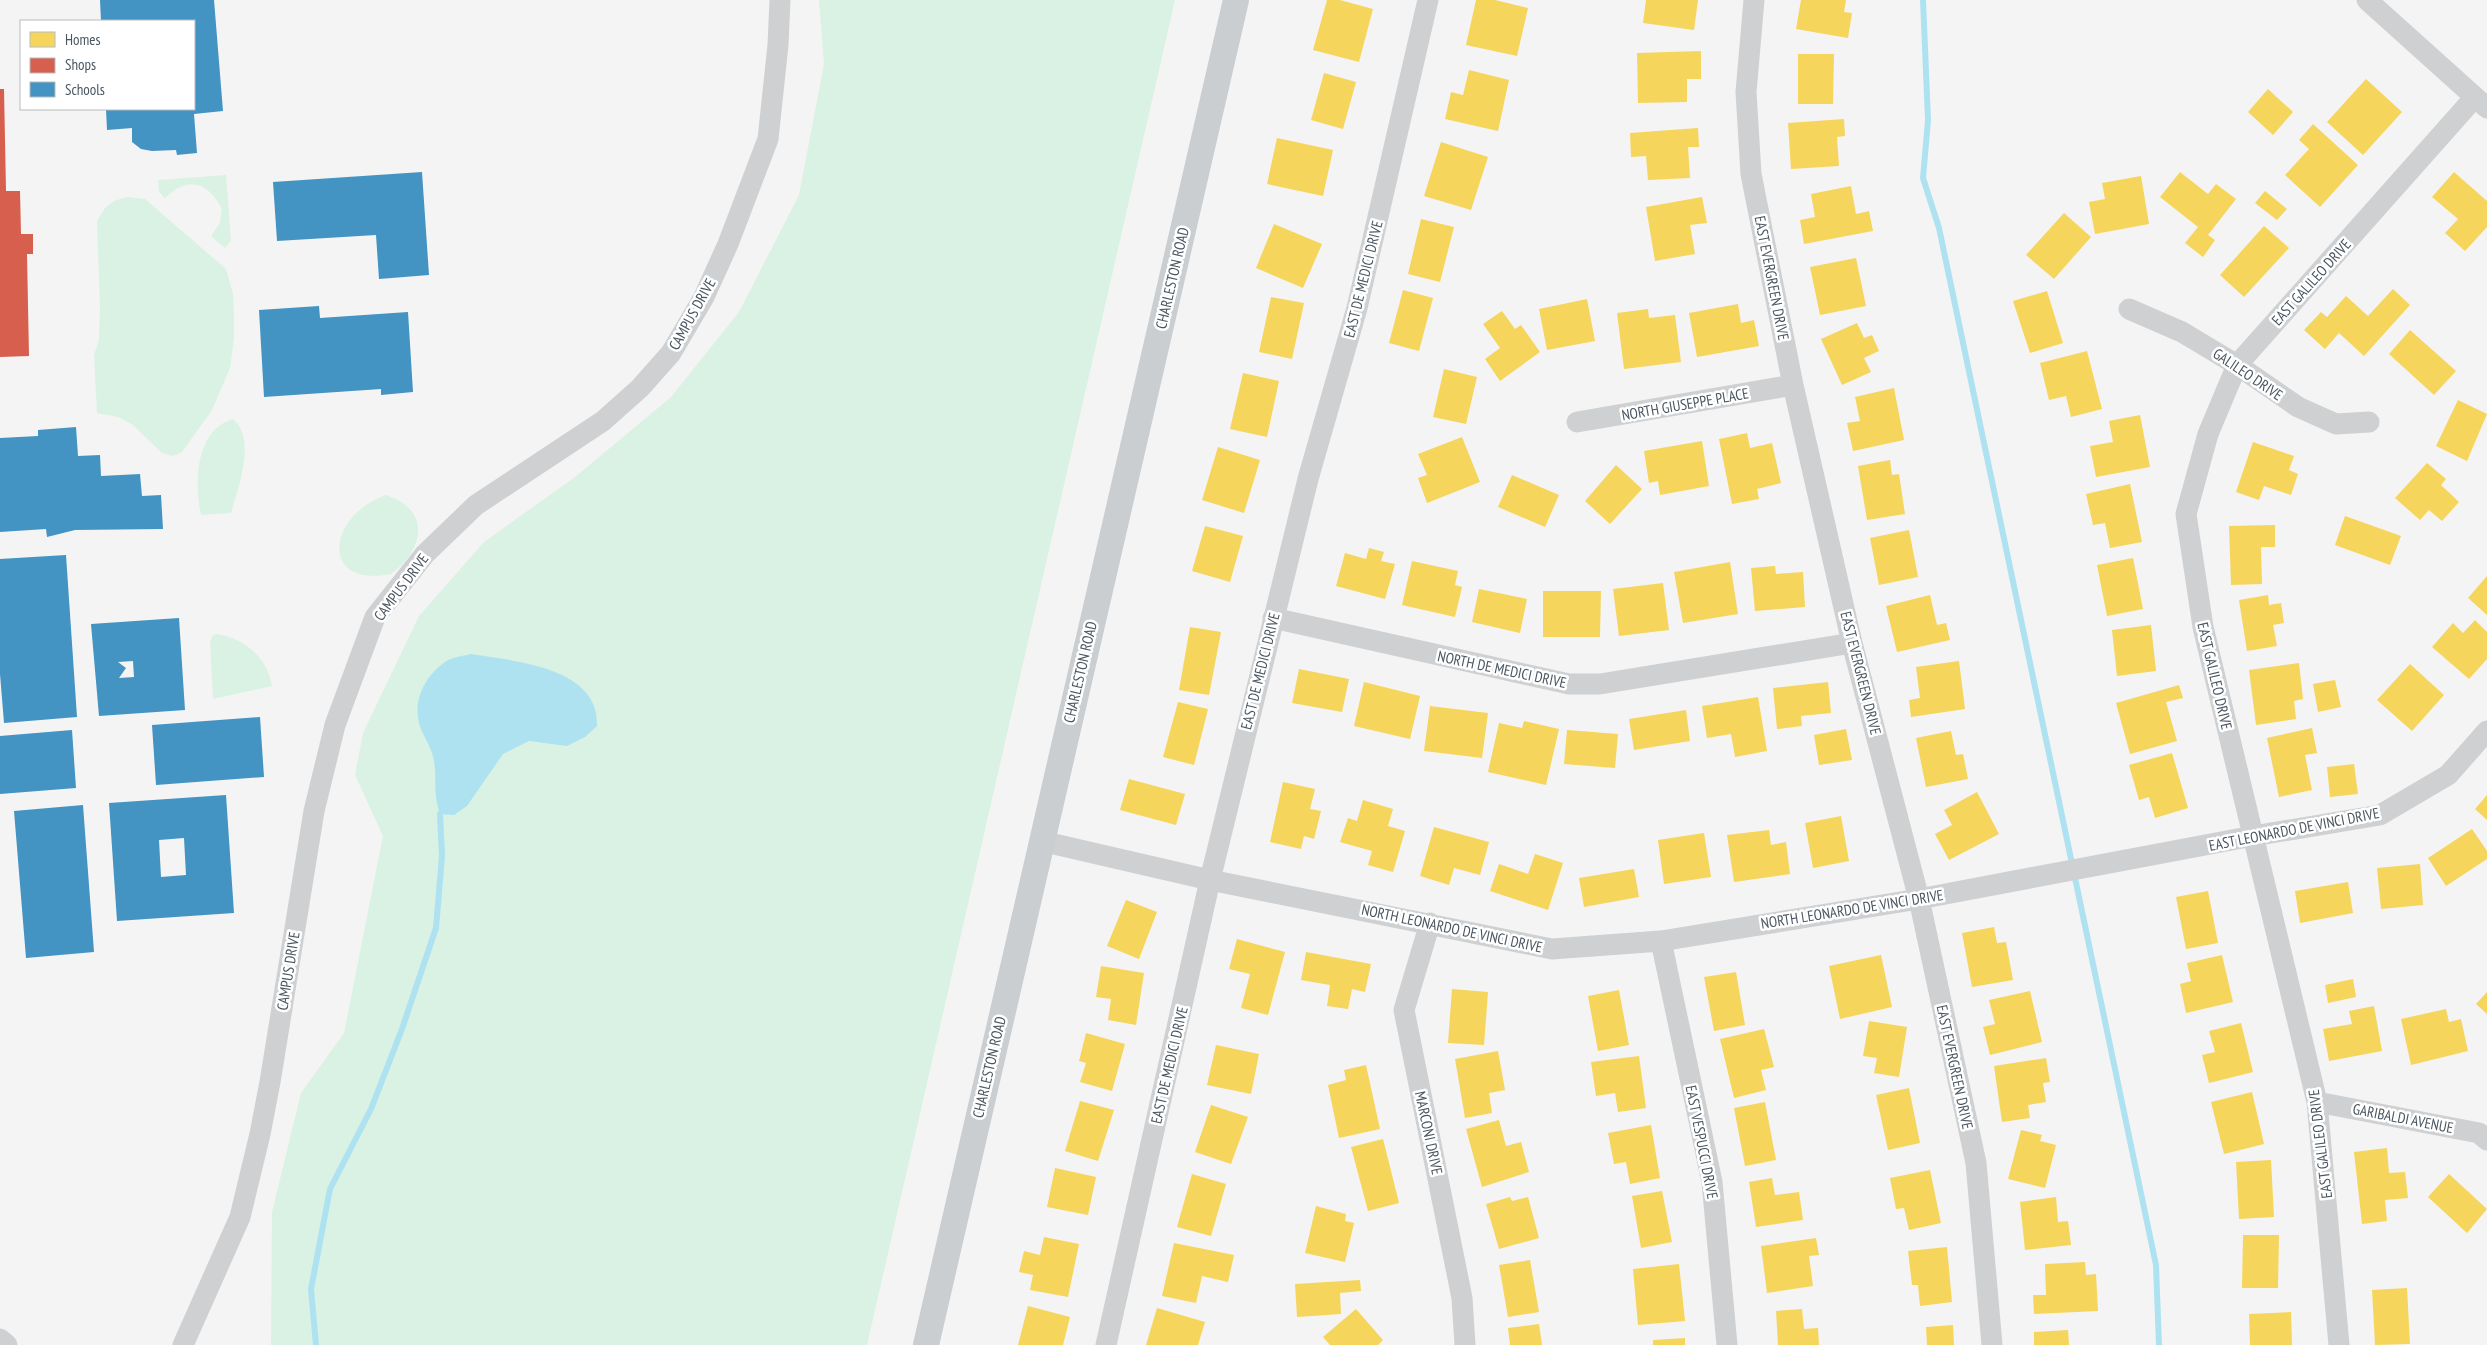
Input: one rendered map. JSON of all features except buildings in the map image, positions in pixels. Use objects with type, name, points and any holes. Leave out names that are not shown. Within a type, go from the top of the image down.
[{"type":"main road","name":"CHARLESTON ROAD","points":[[926,1345],[1236,0]]},
{"type":"street","name":"CAMPUS DRIVE","points":[[183,1345],[240,1217],[268,1091],[314,811],[335,725],[375,617],[425,554],[476,505],[603,421],[640,388],[672,353],[704,297],[728,244],[768,139],[778,45],[780,0]]},
{"type":"street","name":"EAST DE MEDICI DRIVE","points":[[1106,1345],[1210,880],[1272,618],[1308,479],[1357,308],[1428,0]]},
{"type":"street","name":"EAST EVERGREEN DRIVE","points":[[1754,0],[1746,92],[1751,174],[1794,385],[1852,643],[1919,899],[1976,1163],[1992,1345]]},
{"type":"street","points":[[2367,0],[2481,103]]},
{"type":"street","name":"EAST GALILEO DRIVE","points":[[2339,1345],[2317,1102],[2203,627],[2186,514],[2208,434],[2237,365],[2481,103]]},
{"type":"street","name":"GALILEO DRIVE","points":[[2130,309],[2182,332],[2237,365],[2298,407],[2336,424],[2369,422]]},
{"type":"street","name":"NORTH GIUSEPPE PLACE","points":[[1577,422],[1794,385]]},
{"type":"street","name":"NORTH DE MEDICI DRIVE","points":[[1272,618],[1569,684],[1600,684],[1852,643]]},
{"type":"street","name":"EAST LEONARDO DE VINCI DRIVE","points":[[2074,870],[2253,836],[2380,816],[2448,776],[2487,731]]},
{"type":"street","name":"NORTH LEONARDO DE VINCI DRIVE","points":[[1041,841],[1210,880],[1552,949],[1661,941],[1919,899],[2074,870]]},
{"type":"street","name":"MARCONI DRIVE","points":[[1430,923],[1404,1010],[1462,1298],[1465,1345]]},
{"type":"street","name":"EAST VESPUCCI DRIVE","points":[[1661,941],[1712,1182],[1727,1345]]},
{"type":"street","name":"GARIBALDI AVENUE","points":[[2317,1102],[2484,1132]]},
{"type":"street","points":[[0,1339],[7,1345]]},
{"type":"green space","points":[[819,0],[1175,0],[867,1345],[271,1345],[272,1212],[301,1093],[344,1033],[383,836],[355,775],[363,733],[419,616],[484,542],[575,477],[671,397],[739,312],[799,195],[824,64]]},
{"type":"green space","points":[[226,175],[231,241],[225,248],[211,236],[220,223],[222,209],[210,192],[203,187],[189,184],[173,191],[165,198],[159,192],[158,180]]},
{"type":"green space","points":[[127,197],[145,199],[226,269],[233,294],[234,338],[230,368],[212,410],[182,452],[173,456],[162,453],[133,425],[118,417],[97,413],[94,355],[99,340],[100,305],[97,221],[105,208],[114,201]]},
{"type":"green space","points":[[233,419],[240,428],[244,438],[245,451],[244,464],[231,513],[201,515],[198,474],[204,446],[211,434],[220,425]]},
{"type":"green space","points":[[386,495],[401,502],[411,510],[416,520],[418,531],[411,554],[391,574],[367,575],[351,570],[342,560],[339,547],[343,532],[352,517],[367,504]]},
{"type":"green space","points":[[218,634],[238,641],[254,651],[265,666],[272,686],[213,699],[210,642],[213,635]]},
{"type":"water","points":[[471,654],[531,664],[551,670],[570,679],[585,691],[594,706],[597,726],[585,737],[567,746],[529,741],[503,754],[467,806],[454,815],[440,814],[434,761],[418,719],[419,700],[421,691],[438,668],[451,659]]},
{"type":"waterway","points":[[1923,0],[1928,120],[1923,178],[1939,228],[2156,1265],[2159,1345]]},
{"type":"waterway","points":[[316,1345],[311,1289],[330,1189],[371,1109],[402,1029],[436,928],[442,856],[440,814]]}]
